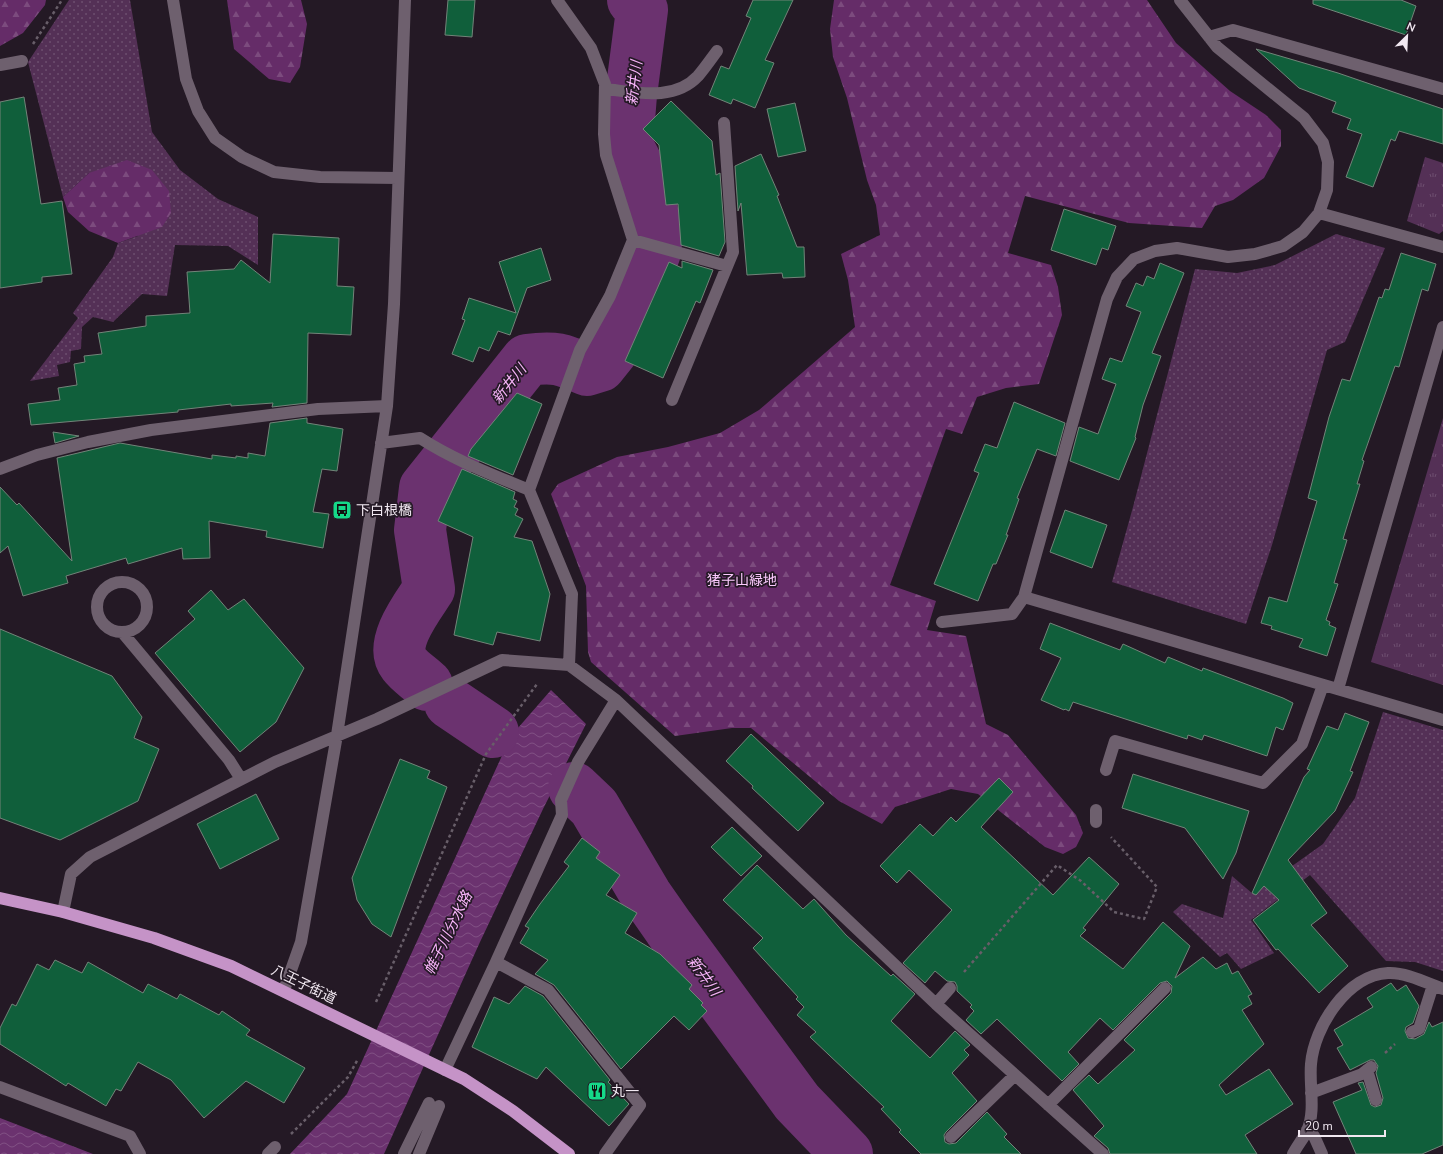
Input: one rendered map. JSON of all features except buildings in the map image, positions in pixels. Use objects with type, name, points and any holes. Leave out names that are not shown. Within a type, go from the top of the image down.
[{"type":"highway","name":"八王子街道","points":[[0,898],[63,912],[154,938],[231,966],[284,990],[464,1079],[513,1111],[568,1154]]},
{"type":"street","points":[[173,0],[186,79],[198,111],[215,138],[242,157],[274,172],[320,177],[398,178]]},
{"type":"street","points":[[284,990],[301,942],[337,735],[386,406],[394,304],[405,0]]},
{"type":"street","points":[[557,0],[591,48],[605,84],[604,134],[606,155],[633,240],[610,296],[580,350],[528,490],[572,594],[569,665]]},
{"type":"street","points":[[942,622],[1012,614],[1024,597],[1107,299],[1117,277],[1134,259],[1154,251],[1177,248],[1228,257],[1255,254],[1283,246],[1303,232],[1319,213],[1327,190],[1328,162],[1323,143],[1304,118],[1217,47],[1180,0]]},
{"type":"street","points":[[1209,36],[1233,30],[1443,89]]},
{"type":"street","points":[[604,88],[650,94],[680,90],[698,77],[717,51]]},
{"type":"street","points":[[0,65],[22,61]]},
{"type":"street","points":[[672,400],[733,252],[724,124]]},
{"type":"street","points":[[1319,213],[1443,247]]},
{"type":"street","points":[[633,240],[727,266]]},
{"type":"street","points":[[1338,689],[1443,327]]},
{"type":"street","points":[[0,469],[37,455],[88,442],[151,430],[318,409],[386,406]]},
{"type":"street","points":[[381,443],[420,438],[465,463],[528,490]]},
{"type":"street","points":[[122,632],[138,627],[147,613],[147,604],[145,596],[137,586],[125,582],[117,582],[102,590],[98,597],[97,613],[106,627],[122,632],[229,760],[241,779]]},
{"type":"street","points":[[1024,597],[1443,720]]},
{"type":"street","points":[[63,912],[71,874],[90,857],[241,779],[301,750],[377,719],[502,660],[569,665],[616,700],[936,1004],[1103,1154]]},
{"type":"street","points":[[1106,770],[1114,741],[1263,783],[1302,744],[1323,685]]},
{"type":"street","points":[[445,1070],[496,962],[562,815],[561,800],[578,762],[616,700]]},
{"type":"street","points":[[496,962],[548,990],[640,1105],[605,1154]]},
{"type":"street","points":[[1292,1154],[1307,1130],[1312,1109],[1311,1063],[1318,1037],[1326,1018],[1345,993],[1368,978],[1388,973],[1405,976],[1438,987],[1418,1029],[1412,1032]]},
{"type":"street","points":[[936,1004],[950,988]]},
{"type":"street","points":[[1048,1105],[1165,988]]},
{"type":"street","points":[[1311,1093],[1362,1074],[1369,1068],[1376,1100]]},
{"type":"street","points":[[951,1137],[1015,1075]]},
{"type":"street","points":[[0,1087],[130,1136],[140,1154]]},
{"type":"street","points":[[404,1154],[434,1105],[419,1154]]},
{"type":"street","points":[[1307,1130],[1314,1136],[1322,1154]]},
{"type":"path","points":[[22,61],[62,0]]},
{"type":"path","points":[[376,1002],[486,754],[551,664]]},
{"type":"path","points":[[950,988],[1057,865],[1081,881],[1114,912],[1144,919],[1157,887],[1112,838]]},
{"type":"path","points":[[1369,1068],[1393,1045],[1412,1032]]},
{"type":"path","points":[[271,1150],[294,1131],[348,1077],[358,1059]]},
{"type":"green space","points":[[0,0],[46,0],[45,5],[23,33],[0,46]]},
{"type":"green space","points":[[69,0],[130,0],[152,132],[180,170],[218,199],[258,217],[258,265],[228,246],[175,245],[167,296],[142,294],[113,322],[93,317],[82,327],[81,349],[71,351],[70,362],[57,365],[59,376],[30,381],[78,318],[73,313],[113,257],[118,243],[138,236],[89,173],[63,197],[28,62]]},
{"type":"green space","points":[[227,0],[301,0],[307,24],[300,67],[290,83],[269,79],[234,49]]},
{"type":"green space","name":"猪子山緑地","points":[[834,0],[1147,0],[1176,43],[1230,91],[1266,115],[1281,130],[1281,146],[1264,178],[1233,200],[1215,206],[1202,228],[1129,223],[1025,196],[1008,253],[1051,265],[1058,287],[1062,315],[1039,384],[1006,388],[977,397],[962,434],[946,429],[890,585],[936,601],[927,630],[966,636],[986,724],[1008,735],[1076,815],[1083,833],[1076,847],[1063,854],[1045,847],[978,794],[951,789],[895,807],[882,824],[839,801],[751,728],[732,728],[675,736],[591,662],[588,652],[586,586],[551,494],[558,484],[617,457],[668,447],[720,433],[759,410],[855,327],[848,280],[841,254],[880,235],[876,205],[867,180],[847,98],[833,57],[830,29]]},
{"type":"green space","points":[[1425,157],[1443,163],[1443,231],[1439,234],[1407,221]]},
{"type":"green space","points":[[127,160],[152,170],[169,191],[171,213],[162,227],[118,243],[89,231],[68,212],[63,197],[89,173]]},
{"type":"green space","points":[[1336,234],[1385,248],[1345,342],[1327,350],[1272,545],[1246,624],[1112,582],[1195,269],[1237,273],[1275,265]]},
{"type":"green space","points":[[1443,418],[1443,685],[1371,662]]},
{"type":"green space","points":[[1383,712],[1443,730],[1443,971],[1415,962],[1386,961],[1310,875],[1251,920],[1274,953],[1241,969],[1227,953],[1220,957],[1173,912],[1182,904],[1223,918],[1232,876],[1253,894],[1323,844],[1355,798]]},
{"type":"water","name":"帷子川分水路","points":[[551,690],[586,724],[543,809],[480,942],[384,1154],[290,1154],[347,1094],[511,736]]},
{"type":"water","points":[[0,1118],[93,1154],[0,1154]]},
{"type":"waterway","name":"新井川","points":[[427,685],[409,670],[400,656],[400,646],[406,625],[429,589],[420,530],[425,488],[527,360],[545,358],[558,359],[587,370],[600,366],[612,351],[641,291],[655,252],[657,233],[645,180],[627,145],[631,95],[642,10],[633,0]]},
{"type":"waterway","name":"新井川","points":[[450,703],[493,732]]},
{"type":"waterway","name":"新井川","points":[[574,788],[594,807],[646,895],[797,1102],[847,1154]]},
{"type":"place","name":"下白根橋","points":[[342,510]]},
{"type":"place","name":"丸一","points":[[597,1091]]}]
